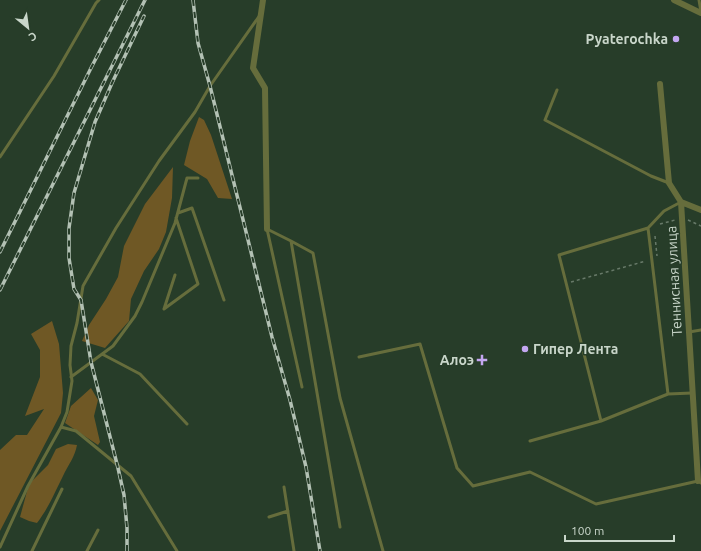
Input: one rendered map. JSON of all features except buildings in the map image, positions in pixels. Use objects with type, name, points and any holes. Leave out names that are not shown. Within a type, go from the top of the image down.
[{"type":"street","points":[[264,0],[253,68],[265,88],[267,229]]},
{"type":"street","points":[[674,0],[701,13]]},
{"type":"street","name":"Теннисная улица","points":[[660,84],[669,183],[681,202],[700,482]]},
{"type":"street","points":[[681,202],[701,210]]},
{"type":"lane","points":[[0,158],[54,76],[99,0]]},
{"type":"lane","points":[[699,0],[701,13]]},
{"type":"lane","points":[[0,547],[16,516],[28,486],[61,427],[67,412],[72,381],[70,365],[71,346],[77,323],[83,286],[116,228],[159,161],[195,112],[210,86],[262,12]]},
{"type":"lane","points":[[557,90],[545,120],[651,176],[669,183]]},
{"type":"lane","points":[[71,377],[112,346],[135,316],[175,224],[187,178],[198,178]]},
{"type":"lane","points":[[601,420],[560,255],[648,228],[664,211],[681,202]]},
{"type":"lane","points":[[178,213],[192,208],[224,300]]},
{"type":"lane","points":[[175,275],[164,309],[198,284],[176,218]]},
{"type":"lane","points":[[648,228],[668,394]]},
{"type":"lane","points":[[267,229],[291,240],[313,253],[340,398],[382,551]]},
{"type":"lane","points":[[267,229],[302,387]]},
{"type":"lane","points":[[291,240],[340,527]]},
{"type":"lane","points":[[689,332],[701,330]]},
{"type":"lane","points":[[359,357],[420,344],[457,468],[473,486],[530,472],[596,504],[700,482]]},
{"type":"lane","points":[[102,354],[140,374],[187,424]]},
{"type":"lane","points":[[530,441],[601,420],[668,394],[693,393]]},
{"type":"lane","points":[[61,427],[76,431],[131,476],[177,551]]},
{"type":"lane","points":[[284,487],[294,551]]},
{"type":"lane","points":[[32,551],[62,489]]},
{"type":"lane","points":[[269,517],[288,511]]},
{"type":"lane","points":[[87,551],[98,530]]},
{"type":"path","points":[[657,226],[661,223],[682,218],[701,226]]},
{"type":"path","points":[[566,283],[658,258],[654,232]]},
{"type":"shaded area","points":[[199,117],[204,120],[211,135],[232,199],[218,198],[207,179],[184,165],[190,141]]},
{"type":"shaded area","points":[[173,167],[172,198],[166,232],[159,249],[144,271],[131,299],[129,321],[105,348],[82,341],[89,325],[118,277],[124,246],[145,204]]},
{"type":"shaded area","points":[[52,321],[59,344],[63,393],[61,413],[0,531],[0,450],[16,435],[27,435],[44,409],[25,416],[40,377],[40,350],[31,334]]},
{"type":"shaded area","points":[[91,388],[98,400],[94,416],[100,442],[98,445],[65,423],[71,406]]},
{"type":"shaded area","points":[[68,444],[77,445],[75,453],[41,517],[37,523],[20,517],[29,484],[48,465],[56,449]]},
{"type":"railway","points":[[0,252],[126,0]]},
{"type":"railway","points":[[0,290],[145,0]]},
{"type":"railway","points":[[193,0],[198,43],[306,467],[320,551]]},
{"type":"railway","points":[[127,551],[127,528],[124,495],[91,362],[81,300],[74,289],[69,258],[69,228],[74,193],[95,122],[144,16]]},
{"type":"place","name":"Pyaterochka","points":[[676,39]]},
{"type":"place","name":"Гипер Лента","points":[[525,349]]},
{"type":"place","name":"Алоэ","points":[[482,360]]}]
